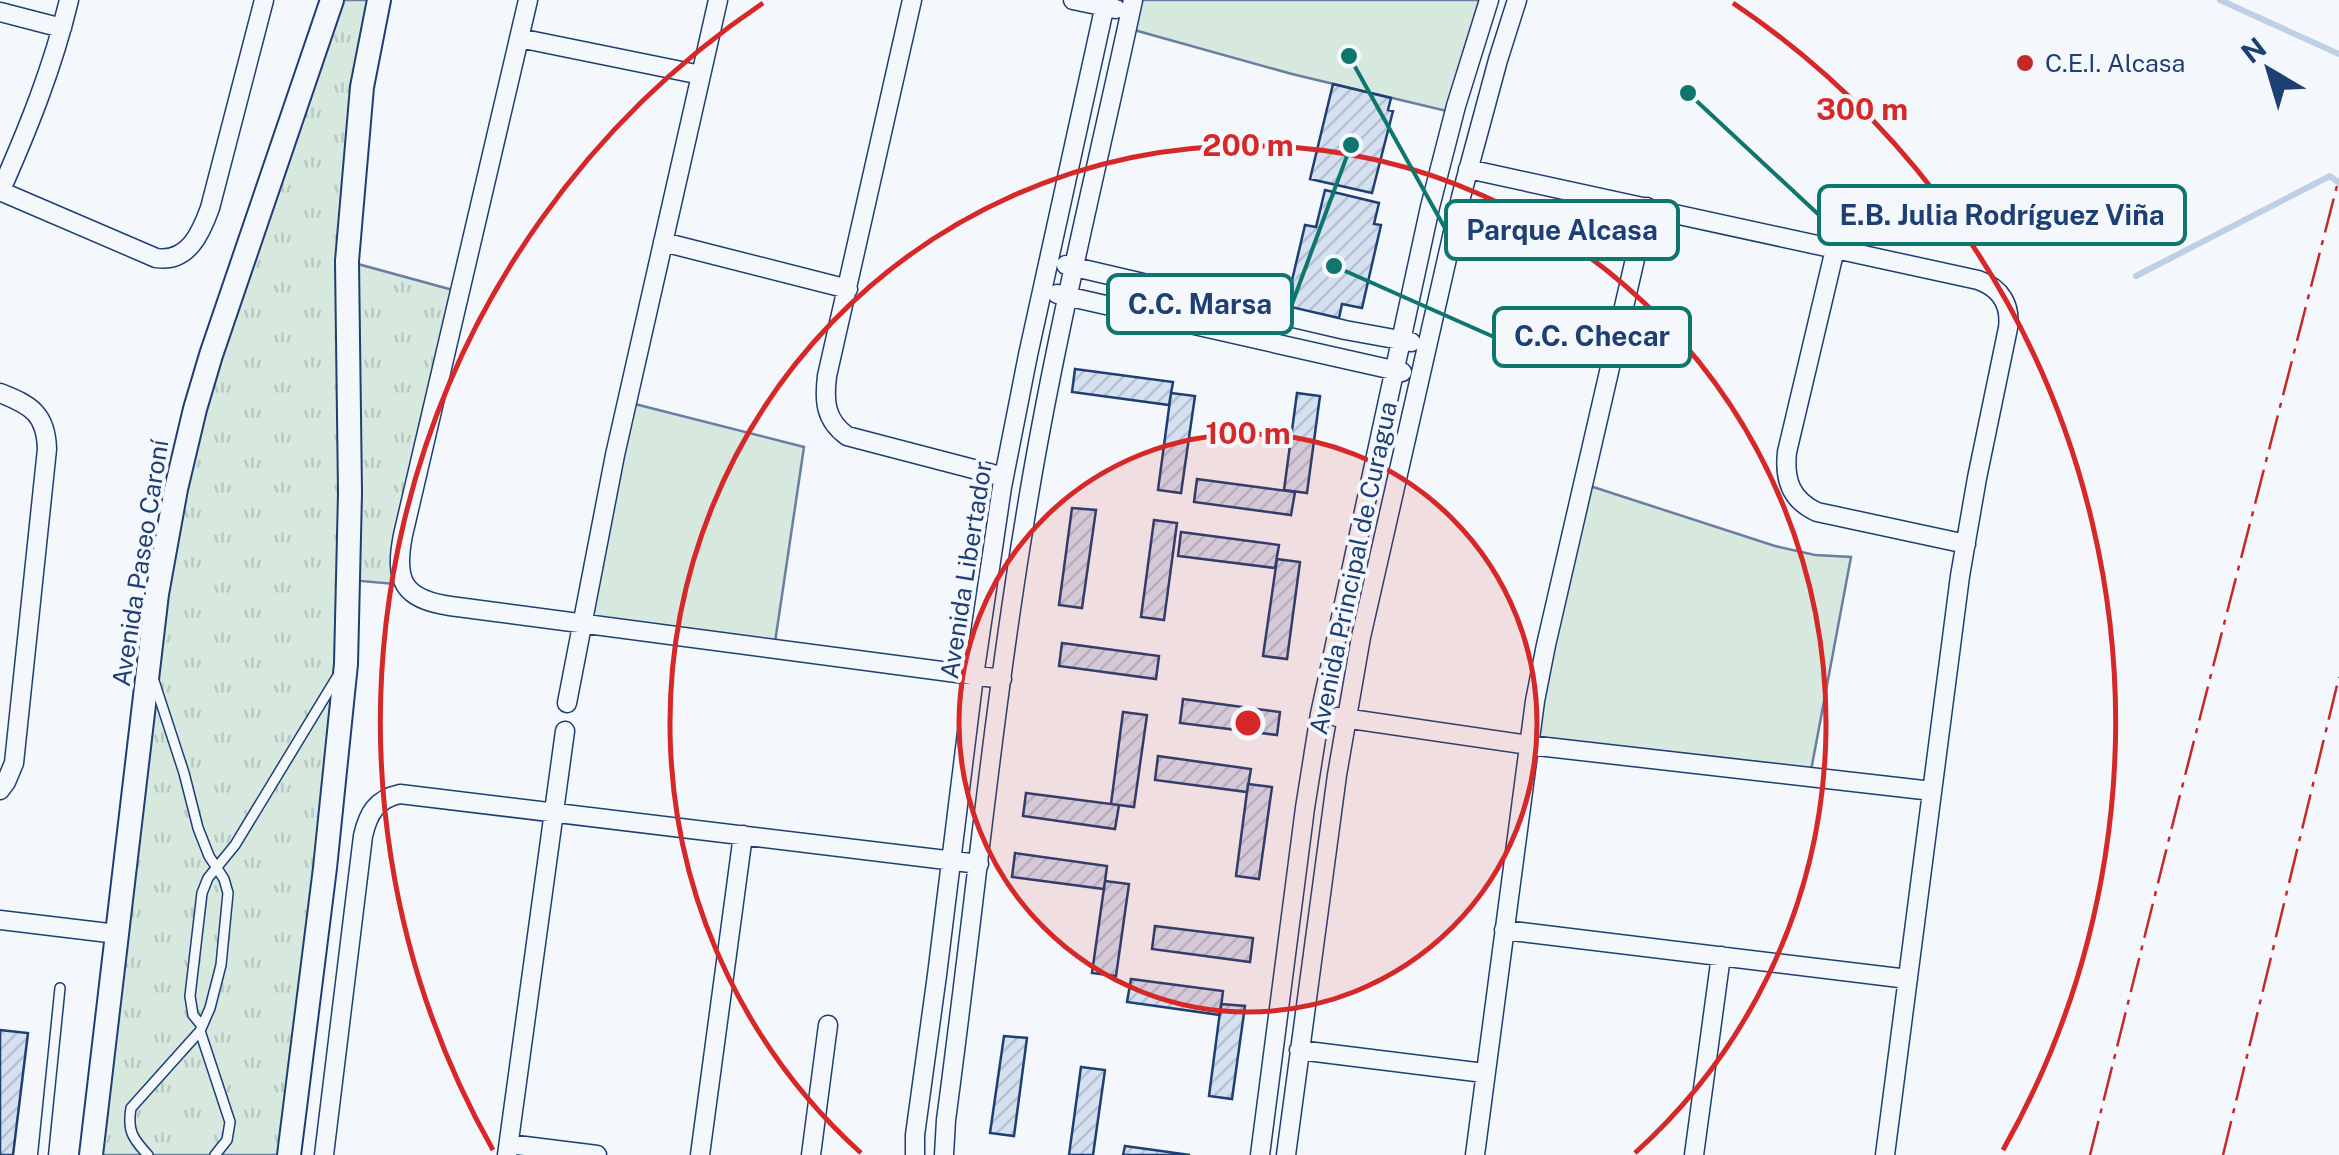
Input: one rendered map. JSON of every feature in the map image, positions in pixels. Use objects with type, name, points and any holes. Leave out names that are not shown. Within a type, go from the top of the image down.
[{"type":"street","points":[[68,0],[38,105],[0,192],[156,258],[174,259],[198,235],[210,208],[264,0]]},
{"type":"street","name":"Avenida Paseo Caroní","points":[[91,1155],[166,542],[195,409],[332,0]]},
{"type":"street","points":[[290,1155],[346,664],[350,493],[347,261],[362,87],[379,0]]},
{"type":"street","points":[[528,0],[402,535],[400,570],[411,592],[424,602],[1002,679]]},
{"type":"street","points":[[567,703],[615,454],[718,0]]},
{"type":"street","points":[[912,0],[825,390],[826,410],[837,427],[855,438],[1004,476]]},
{"type":"street","points":[[1073,0],[1132,6]]},
{"type":"street","name":"Avenida Principal de Curagua","points":[[1260,1155],[1320,714],[1442,160],[1489,0]]},
{"type":"street","name":"Avenida Principal de Curagua","points":[[1286,1155],[1346,718],[1372,584],[1468,169],[1518,0]]},
{"type":"street","name":"Avenida Libertador","points":[[914,1155],[974,676],[1004,476],[1105,4]]},
{"type":"street","name":"Avenida Libertador","points":[[944,1155],[1002,679],[1034,462],[1132,6]]},
{"type":"street","points":[[0,12],[62,28]]},
{"type":"street","points":[[520,38],[700,75]]},
{"type":"street","points":[[1468,169],[1978,280],[1994,287],[2006,301],[2008,328],[1966,544],[1885,1155]]},
{"type":"street","points":[[1475,1155],[1546,644],[1647,207]]},
{"type":"street","points":[[663,242],[848,289]]},
{"type":"street","points":[[1835,249],[1788,452],[1789,486],[1799,502],[1817,512],[1966,544]]},
{"type":"street","points":[[1049,262],[1426,346]]},
{"type":"street","points":[[1042,291],[1420,376]]},
{"type":"street","points":[[0,393],[36,412],[45,426],[47,450],[14,763],[0,790]]},
{"type":"street","points":[[1320,714],[1529,745],[1932,791]]},
{"type":"street","points":[[565,731],[508,1149],[597,1155]]},
{"type":"street","points":[[324,1155],[363,836],[373,808],[386,798],[400,794],[979,864]]},
{"type":"street","points":[[700,1155],[743,835]]},
{"type":"street","points":[[0,920],[117,934]]},
{"type":"street","points":[[1504,930],[1908,979]]},
{"type":"street","points":[[1694,1155],[1721,956]]},
{"type":"street","points":[[811,1155],[828,1025]]},
{"type":"street","points":[[1299,1050],[1484,1073]]},
{"type":"lane","points":[[148,1155],[132,1136],[128,1124],[131,1108],[201,1028],[210,1008],[221,965],[228,892],[198,828],[149,664]]},
{"type":"lane","points":[[215,1155],[227,1140],[230,1122],[190,996],[202,892],[346,664]]},
{"type":"lane","points":[[42,1155],[60,988]]},
{"type":"green space","points":[[332,0],[379,0],[347,261],[460,292],[403,535],[406,585],[350,580],[289,1155],[91,1155],[176,489]]},
{"type":"green space","points":[[1133,0],[1489,0],[1455,113],[1292,74],[1127,28]]},
{"type":"green space","points":[[627,402],[804,447],[774,649],[581,623]]},
{"type":"green space","points":[[1584,484],[1775,546],[1815,555],[1851,557],[1810,776],[1529,745]]},
{"type":"building","points":[[1333,84],[1391,98],[1388,110],[1393,111],[1372,193],[1310,179]]},
{"type":"building","points":[[1325,190],[1379,203],[1374,224],[1381,225],[1362,308],[1342,304],[1339,318],[1286,306],[1305,225],[1316,227]]},
{"type":"building","points":[[1075,369],[1173,382],[1169,405],[1072,392]]},
{"type":"building","points":[[1171,393],[1195,396],[1181,493],[1158,490]]},
{"type":"building","points":[[1297,393],[1320,396],[1307,493],[1284,490]]},
{"type":"building","points":[[1197,479],[1295,492],[1291,515],[1194,502]]},
{"type":"building","points":[[1072,508],[1096,510],[1082,608],[1059,605]]},
{"type":"building","points":[[1154,520],[1177,523],[1164,620],[1141,617]]},
{"type":"building","points":[[1181,532],[1279,545],[1275,568],[1178,556]]},
{"type":"building","points":[[1277,559],[1300,562],[1287,659],[1263,656]]},
{"type":"building","points":[[1062,643],[1159,656],[1156,679],[1059,666]]},
{"type":"building","points":[[1183,699],[1280,712],[1277,735],[1180,723]]},
{"type":"building","points":[[1123,712],[1147,715],[1134,807],[1111,804]]},
{"type":"building","points":[[1158,756],[1251,769],[1247,792],[1155,780]]},
{"type":"building","points":[[1248,784],[1272,787],[1259,879],[1236,876]]},
{"type":"building","points":[[1026,793],[1119,805],[1115,829],[1023,816]]},
{"type":"building","points":[[1015,853],[1107,866],[1104,889],[1012,877]]},
{"type":"building","points":[[1105,881],[1129,884],[1116,976],[1092,973]]},
{"type":"building","points":[[1155,926],[1253,938],[1250,962],[1152,949]]},
{"type":"building","points":[[1131,979],[1223,991],[1220,1015],[1127,1002]]},
{"type":"building","points":[[1221,1004],[1245,1006],[1232,1099],[1209,1096]]},
{"type":"building","points":[[0,1030],[28,1033],[13,1155],[0,1155]]},
{"type":"building","points":[[1004,1036],[1027,1038],[1014,1136],[990,1133]]},
{"type":"building","points":[[1081,1067],[1105,1070],[1093,1155],[1069,1155]]},
{"type":"building","points":[[1125,1146],[1190,1155],[1123,1155]]},
{"type":"waterway","points":[[2220,0],[2339,54]]},
{"type":"waterway","points":[[2136,276],[2330,176],[2339,183]]},
{"type":"power","points":[[2090,1155],[2339,178]]},
{"type":"power","points":[[2223,1155],[2339,677]]},
{"type":"place","name":"Parque Alcasa","points":[[1349,56]]},
{"type":"place","name":"C.E.I. Alcasa","points":[[2025,63]]},
{"type":"place","name":"E.B. Julia Rodríguez Viña","points":[[1688,93]]},
{"type":"place","name":"C.C. Marsa","points":[[1351,145]]},
{"type":"place","name":"C.C. Checar","points":[[1334,266]]}]
